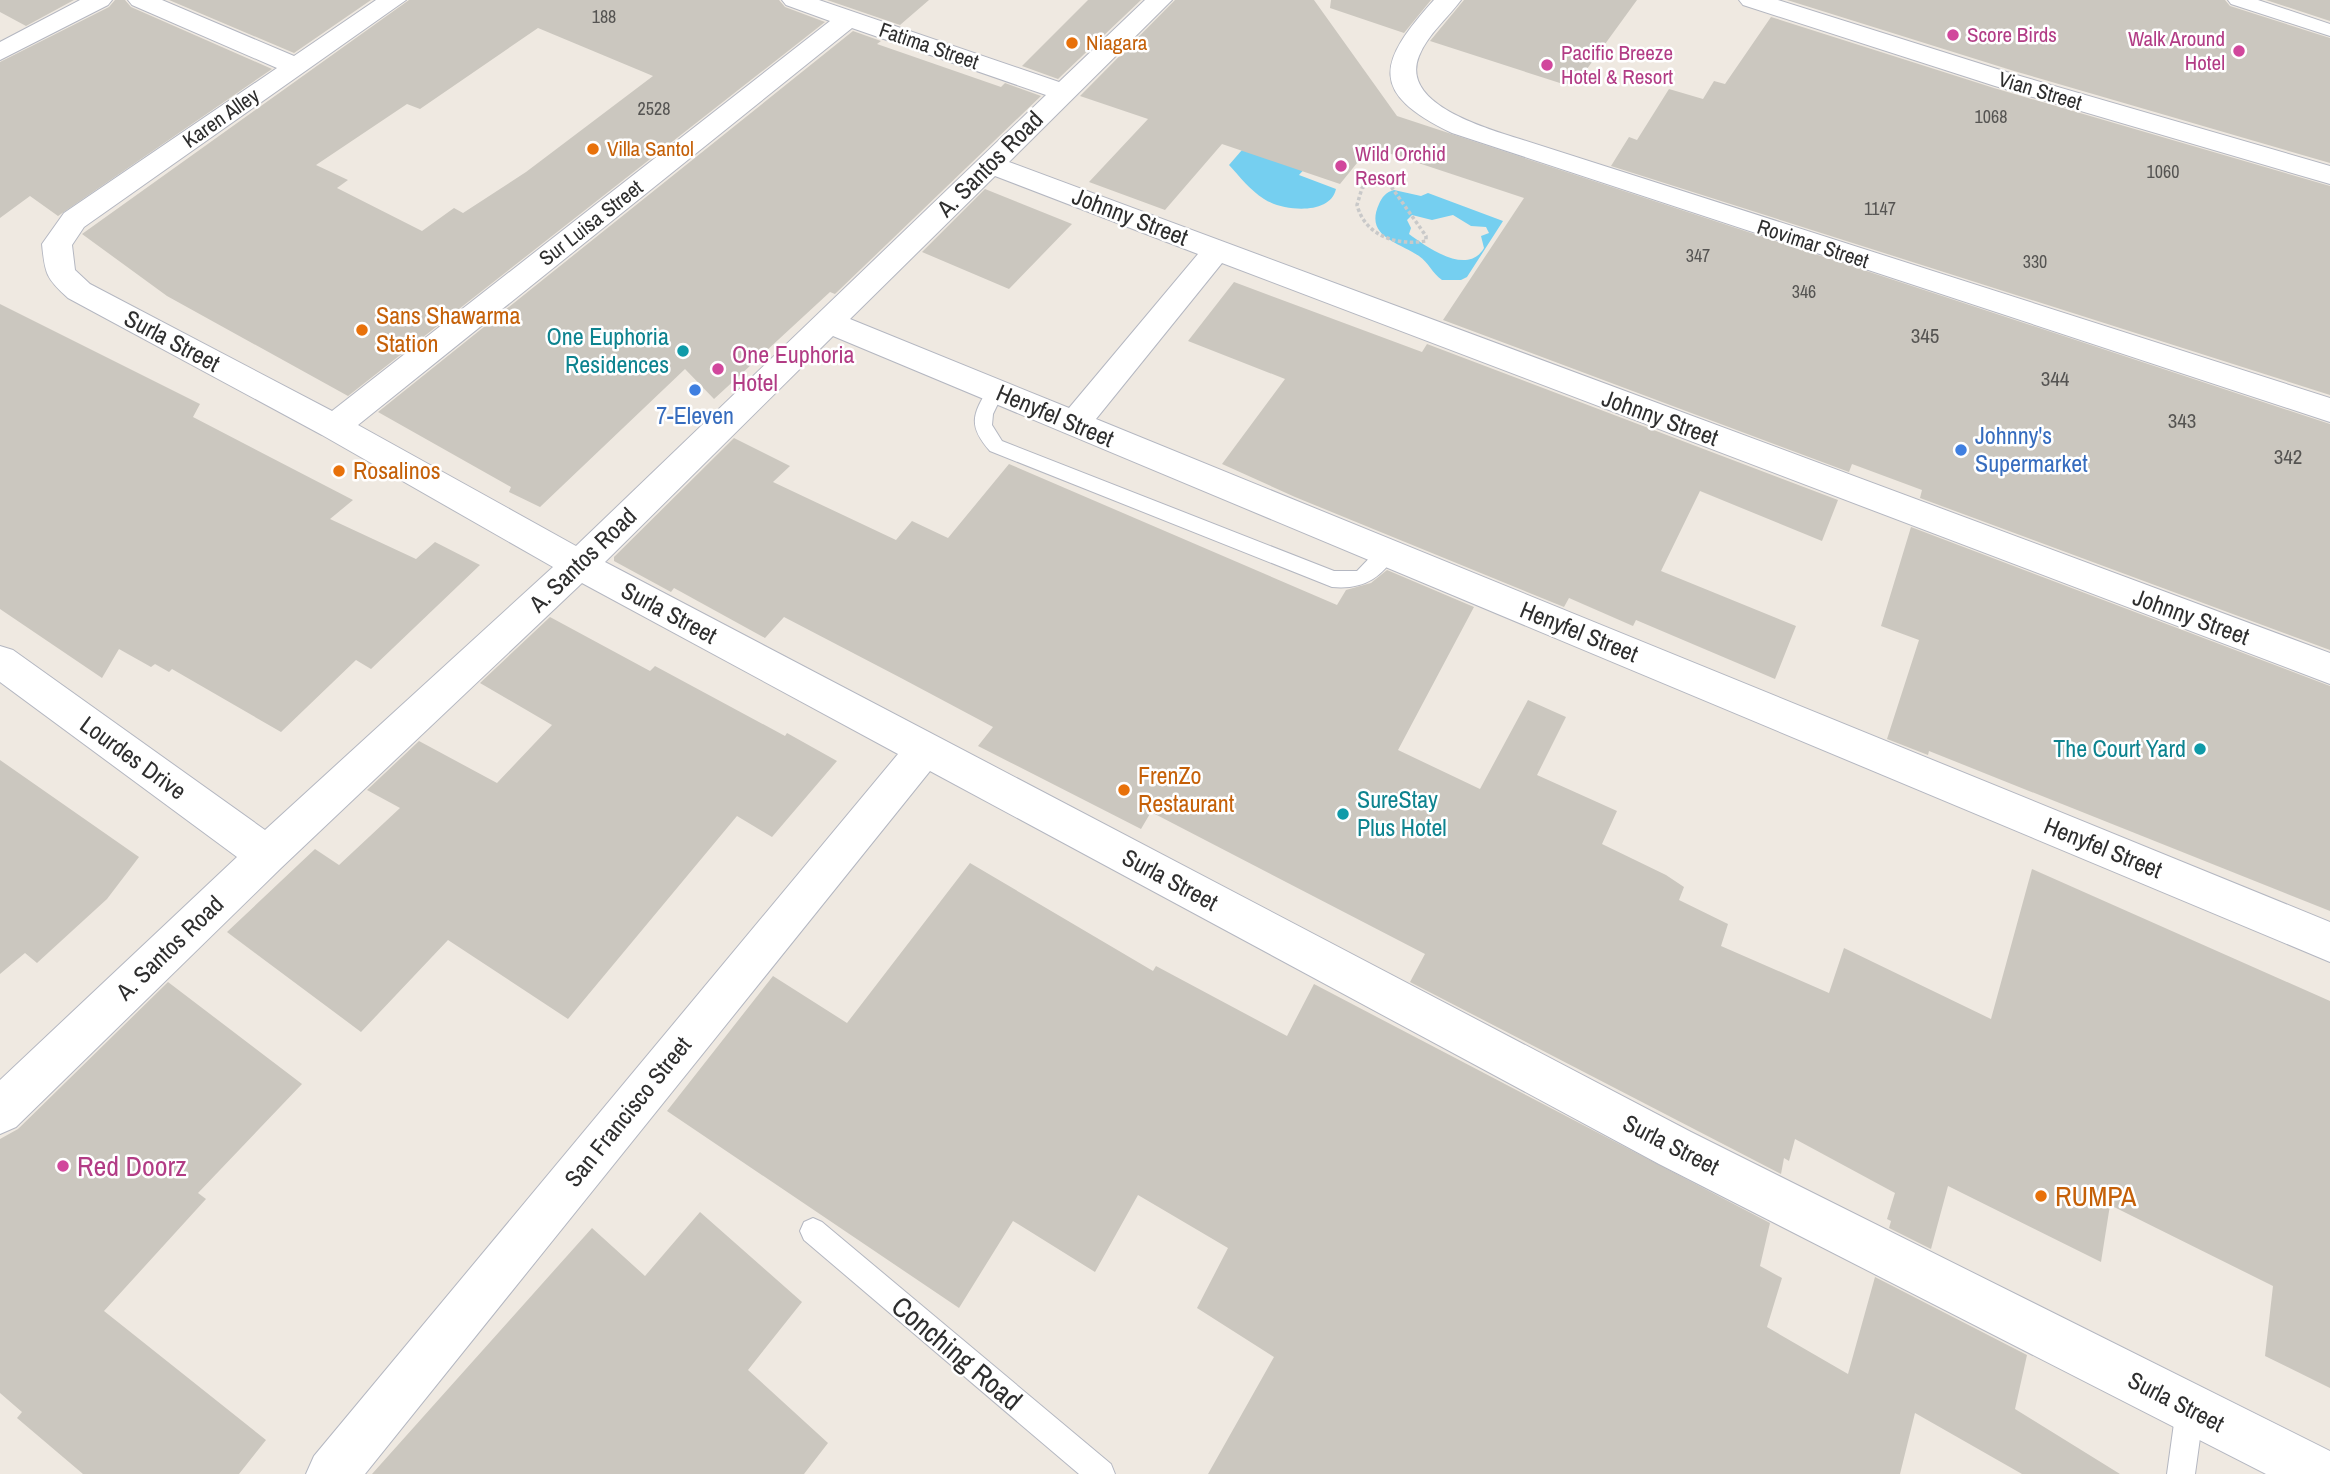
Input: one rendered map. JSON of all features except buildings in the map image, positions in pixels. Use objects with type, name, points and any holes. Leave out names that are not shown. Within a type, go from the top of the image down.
[{"type":"street","points":[[0,52],[99,0]]},
{"type":"street","points":[[141,0],[294,66]]},
{"type":"street","name":"Karen Alley","points":[[57,244],[74,220],[393,0]]},
{"type":"street","name":"Fatima Street","points":[[795,0],[1063,92]]},
{"type":"street","name":"A. Santos Road","points":[[0,1111],[267,855],[579,565],[1159,0]]},
{"type":"street","name":"Rovimar Street","points":[[1448,0],[1411,47],[1401,68],[1401,82],[1413,98],[1454,124],[1539,155],[2330,410]]},
{"type":"street","name":"Vian Street","points":[[1752,0],[2004,80],[2330,175]]},
{"type":"street","points":[[2238,0],[2330,30]]},
{"type":"street","name":"Sur Luisa Street","points":[[334,427],[849,19]]},
{"type":"street","name":"Johnny Street","points":[[990,165],[2330,669]]},
{"type":"street","name":"Surla Street","points":[[57,244],[60,274],[79,291],[334,427],[579,565],[1675,1148],[2320,1474]]},
{"type":"street","points":[[1074,424],[1217,250]]},
{"type":"street","name":"Henyfel Street","points":[[828,322],[2330,942]]},
{"type":"street","name":"Lourdes Drive","points":[[0,661],[267,855]]},
{"type":"street","name":"San Francisco Street","points":[[332,1474],[924,750]]},
{"type":"lane","points":[[995,391],[981,419],[982,432],[996,446],[1332,579],[1353,582],[1371,572],[1386,553]]},
{"type":"lane","name":"Conching Road","points":[[813,1231],[1101,1474]]},
{"type":"lane","points":[[2181,1474],[2190,1409]]},
{"type":"path","points":[[1382,181],[1394,190],[1427,239],[1420,243],[1385,238],[1365,225],[1359,215],[1357,200],[1367,182],[1382,181]]},
{"type":"water","points":[[1273,114],[1315,157],[1299,175],[1336,189],[1325,204],[1304,209],[1272,203],[1254,192],[1229,165]]},
{"type":"water","points":[[1394,190],[1421,196],[1428,193],[1503,221],[1467,277],[1461,280],[1442,280],[1419,256],[1380,231],[1376,224],[1379,204],[1387,193]],"holes":[[[1412,215],[1432,220],[1453,215],[1471,226],[1486,227],[1489,233],[1481,236],[1484,248],[1467,260],[1456,259],[1434,251],[1409,234],[1411,228],[1407,220]]]},
{"type":"place","name":"Score Birds","points":[[1953,35]]},
{"type":"place","name":"Niagara","points":[[1072,43]]},
{"type":"place","name":"Walk Around Hotel","points":[[2239,51]]},
{"type":"place","name":"Pacific Breeze Hotel & Resort","points":[[1547,65]]},
{"type":"place","name":"Villa Santol","points":[[593,149]]},
{"type":"place","name":"Wild Orchid Resort","points":[[1341,166]]},
{"type":"place","name":"Sans Shawarma Station","points":[[362,330]]},
{"type":"place","name":"One Euphoria Residences","points":[[683,351]]},
{"type":"place","name":"One Euphoria Hotel","points":[[718,369]]},
{"type":"place","name":"7-Eleven","points":[[695,390]]},
{"type":"place","name":"Johnny's Supermarket","points":[[1961,450]]},
{"type":"place","name":"Rosalinos","points":[[339,471]]},
{"type":"place","name":"The Court Yard","points":[[2200,749]]},
{"type":"place","name":"FrenZo Restaurant","points":[[1124,790]]},
{"type":"place","name":"SureStay Plus Hotel","points":[[1343,814]]},
{"type":"place","name":"Red Doorz","points":[[63,1166]]},
{"type":"place","name":"RUMPA","points":[[2041,1196]]}]
